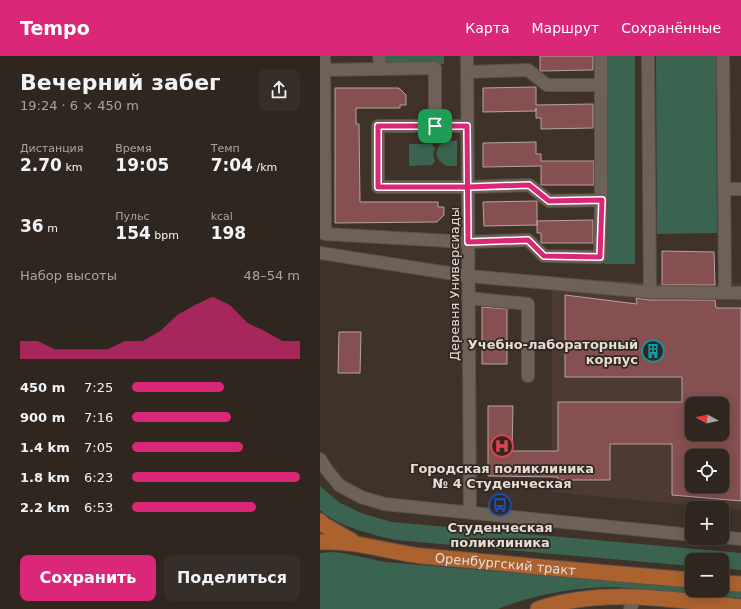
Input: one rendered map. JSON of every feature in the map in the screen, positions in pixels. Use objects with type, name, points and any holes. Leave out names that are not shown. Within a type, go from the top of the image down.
[{"type":"main road","points":[[320,521],[324,525],[356,544]]},
{"type":"main road","name":"Оренбургский тракт","points":[[320,542],[356,544],[421,556],[685,579]]},
{"type":"main road","points":[[729,583],[741,584]]},
{"type":"main road","points":[[538,609],[577,600],[608,597],[633,603],[741,607]]},
{"type":"street","points":[[324,56],[322,70],[325,234],[468,242],[528,240],[544,256],[600,257],[602,200],[601,56]]},
{"type":"street","points":[[379,56],[380,69]]},
{"type":"street","name":"Деревня Универсиады","points":[[467,56],[470,513]]},
{"type":"street","points":[[648,56],[650,292]]},
{"type":"street","points":[[724,56],[725,293]]},
{"type":"street","points":[[322,70],[435,68],[435,126]]},
{"type":"street","points":[[467,72],[528,70],[547,85],[601,85]]},
{"type":"street","points":[[467,126],[378,126],[378,187],[529,185],[549,201],[602,200]]},
{"type":"street","points":[[724,189],[741,189]]},
{"type":"street","points":[[320,253],[468,276],[650,292],[741,293]]},
{"type":"street","points":[[468,298],[528,304],[528,376]]},
{"type":"street","points":[[320,459],[339,484],[361,497],[384,504],[685,533]]},
{"type":"street","points":[[729,538],[741,539]]},
{"type":"shaded area","name":"Учебно-лабораторный корпус","points":[[552,277],[641,282],[741,283],[741,510],[729,509],[729,501],[685,501],[685,505],[552,492]]},
{"type":"green space","points":[[383,56],[444,56],[444,64],[383,64]]},
{"type":"green space","points":[[604,56],[635,56],[635,264],[604,264]]},
{"type":"green space","points":[[656,56],[716,56],[717,233],[657,234]]},
{"type":"green space","points":[[446,140],[457,141],[457,166],[446,166],[437,157],[437,150],[439,146]]},
{"type":"green space","points":[[409,144],[432,144],[435,148],[433,155],[435,161],[432,165],[409,166]]},
{"type":"green space","points":[[320,486],[340,503],[364,514],[392,522],[741,553],[741,570],[729,569],[729,553],[685,553],[685,565],[395,540],[356,529],[336,521],[320,510]]},
{"type":"green space","points":[[320,553],[343,553],[385,562],[685,587],[685,593],[601,587],[541,595],[498,609],[320,609]]},
{"type":"green space","points":[[729,591],[741,592],[741,598],[729,597]]},
{"type":"building","points":[[540,56],[593,56],[593,70],[541,71]]},
{"type":"building","points":[[536,87],[536,105],[593,104],[593,128],[541,129],[541,118],[536,118],[536,111],[483,112],[483,88]]},
{"type":"building","points":[[335,88],[399,88],[406,95],[406,105],[400,105],[400,108],[356,108],[356,124],[359,124],[360,202],[438,202],[438,207],[444,207],[444,215],[437,222],[335,223]]},
{"type":"building","points":[[536,142],[536,154],[541,154],[541,161],[594,161],[594,185],[541,185],[541,166],[483,167],[483,143]]},
{"type":"building","points":[[537,201],[537,225],[484,226],[483,202]]},
{"type":"building","points":[[593,220],[593,243],[541,243],[541,233],[537,233],[537,221]]},
{"type":"building","points":[[662,251],[714,252],[715,285],[662,285]]},
{"type":"building","name":"Учебно-лабораторный корпус","points":[[565,295],[637,304],[636,298],[650,300],[715,300],[716,308],[741,308],[741,501],[672,495],[672,444],[610,444],[610,480],[558,480],[558,477],[488,476],[488,406],[513,406],[512,451],[558,451],[558,402],[682,402],[682,377],[565,377]]},
{"type":"building","points":[[482,307],[507,309],[507,364],[482,364]]},
{"type":"building","points":[[339,332],[361,332],[360,373],[338,373]]},
{"type":"place","name":"Учебно-лабораторный корпус","points":[[653,351]]},
{"type":"place","name":"Городская поликлиника № 4 Студенческая","points":[[502,446]]},
{"type":"place","name":"Студенческая поликлиника","points":[[500,505]]},
{"type":"route","points":[[435,126],[378,126],[378,187],[468,187],[529,185],[549,201],[602,200],[600,257],[544,256],[528,240],[468,242],[468,187],[467,126],[435,126]]}]
